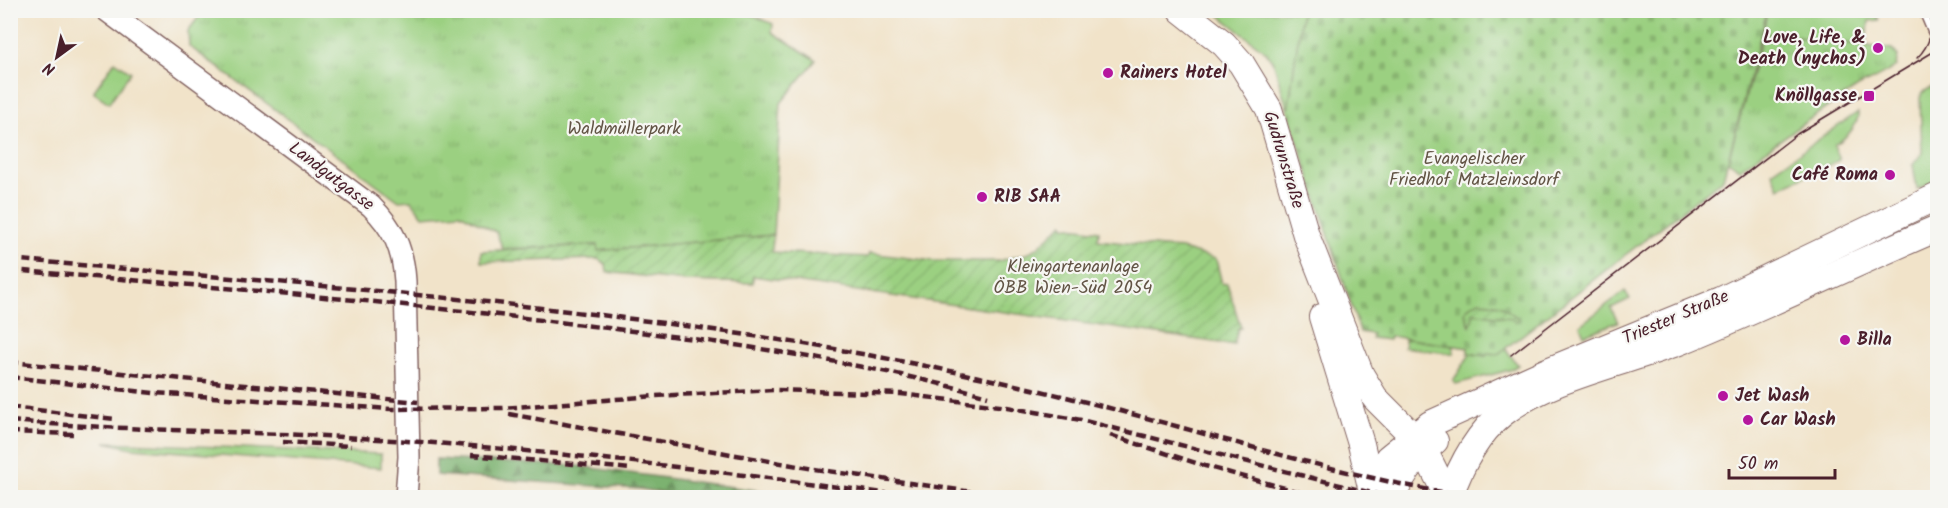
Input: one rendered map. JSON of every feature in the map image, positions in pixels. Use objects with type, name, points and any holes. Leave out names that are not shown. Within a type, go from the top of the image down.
[{"type":"main road","name":"Gudrunstraße","points":[[1181,10],[1224,44],[1256,87],[1269,109],[1306,235],[1361,375],[1375,398],[1418,443],[1450,492]]},
{"type":"main road","name":"Triester Straße","points":[[1418,443],[1430,424],[1545,372],[1721,300],[1938,196]]},
{"type":"main road","name":"Triester Straße","points":[[1450,492],[1485,431],[1501,414],[1520,402],[1590,373],[1677,343],[1938,228]]},
{"type":"main road","name":"Gudrunstraße","points":[[1306,235],[1316,295],[1343,389],[1361,444],[1382,494]]},
{"type":"main road","points":[[1343,389],[1375,433],[1388,458],[1382,494]]},
{"type":"main road","points":[[1388,458],[1418,443]]},
{"type":"main road","points":[[1382,494],[1400,479],[1418,443]]},
{"type":"street","name":"Landgutgasse","points":[[106,10],[371,206],[393,232],[402,254],[405,281],[409,457],[406,497]]},
{"type":"street","points":[[1930,10],[1938,29]]},
{"type":"green space","name":"Waldmüllerpark","points":[[204,10],[741,10],[773,24],[772,32],[816,60],[781,103],[773,235],[597,251],[596,245],[503,249],[496,232],[460,213],[423,216],[411,200],[399,201],[189,46],[188,31]]},
{"type":"green space","points":[[1222,11],[1302,11],[1288,111],[1274,64],[1267,53],[1219,15]]},
{"type":"green space","name":"Evangelischer Friedhof Matzleinsdorf","points":[[1302,11],[1767,11],[1723,179],[1498,354],[1487,353],[1486,356],[1468,353],[1468,348],[1390,336],[1389,340],[1372,338],[1372,334],[1360,332],[1288,111]]},
{"type":"green space","points":[[1767,11],[1875,11],[1879,20],[1869,21],[1865,46],[1763,33]]},
{"type":"green space","points":[[1763,33],[1892,49],[1898,56],[1896,66],[1840,98],[1740,169],[1728,161]]},
{"type":"green space","points":[[115,61],[131,72],[109,103],[93,92]]},
{"type":"green space","points":[[1937,84],[1937,180],[1917,189],[1913,165],[1922,153],[1920,98],[1923,92]]},
{"type":"green space","points":[[1858,112],[1856,122],[1850,132],[1834,145],[1840,160],[1779,188],[1772,172]]},
{"type":"green space","name":"Kleingartenanlage ÖBB Wien-Süd 2054","points":[[1063,223],[1064,226],[1099,231],[1098,240],[1182,249],[1216,259],[1222,284],[1227,283],[1241,328],[1238,328],[1234,345],[753,276],[753,283],[685,281],[607,272],[606,264],[598,259],[481,262],[481,251],[597,245],[598,251],[773,235],[772,252],[868,257],[869,253],[934,261],[998,261],[1026,254],[1038,247]]},
{"type":"green space","points":[[1625,291],[1630,299],[1611,308],[1618,322],[1584,335],[1580,325]]},
{"type":"green space","points":[[1479,301],[1500,305],[1519,319],[1515,322],[1511,318],[1474,313],[1470,326],[1465,313],[1467,308]]},
{"type":"green space","points":[[1405,340],[1449,345],[1454,347],[1453,354],[1404,347]]},
{"type":"green space","points":[[1505,348],[1518,365],[1510,370],[1456,384],[1453,381],[1470,354],[1486,356],[1487,353],[1498,354]]},
{"type":"green space","points":[[105,442],[381,454],[381,468],[132,448]]},
{"type":"green space","points":[[436,459],[577,466],[806,497],[702,498],[639,489],[436,475]]},
{"type":"tram line","points":[[1917,58],[1925,48],[1930,36],[1929,10]]},
{"type":"tram line","points":[[1511,355],[1797,134],[1938,49]]},
{"type":"railway","points":[[10,259],[454,299],[565,311],[786,341],[1012,384],[1345,471],[1477,498]]},
{"type":"railway","points":[[10,270],[353,300],[666,335],[828,360],[988,396]]},
{"type":"railway","points":[[10,362],[418,402]]},
{"type":"railway","points":[[10,377],[154,393],[391,409],[503,408],[655,396],[775,390],[901,394],[1007,407],[1081,420],[1392,498]]},
{"type":"railway","points":[[10,407],[115,419]]},
{"type":"railway","points":[[509,414],[814,469],[1013,498]]},
{"type":"railway","points":[[10,421],[332,436],[446,444],[651,464],[922,498]]},
{"type":"railway","points":[[10,432],[73,434]]},
{"type":"railway","points":[[1110,435],[1205,466],[1321,498]]},
{"type":"railway","points":[[283,442],[351,446]]},
{"type":"railway","points":[[471,455],[632,469]]},
{"type":"place","name":"Love, Life, & Death (nychos)","points":[[1878,48]]},
{"type":"place","name":"Rainers Hotel","points":[[1108,73]]},
{"type":"place","name":"Knöllgasse","points":[[1869,96]]},
{"type":"place","name":"Café Roma","points":[[1890,175]]},
{"type":"place","name":"RIB SAA","points":[[982,197]]},
{"type":"place","name":"Billa","points":[[1845,340]]},
{"type":"place","name":"Jet Wash","points":[[1723,396]]},
{"type":"place","name":"Car Wash","points":[[1748,420]]}]
